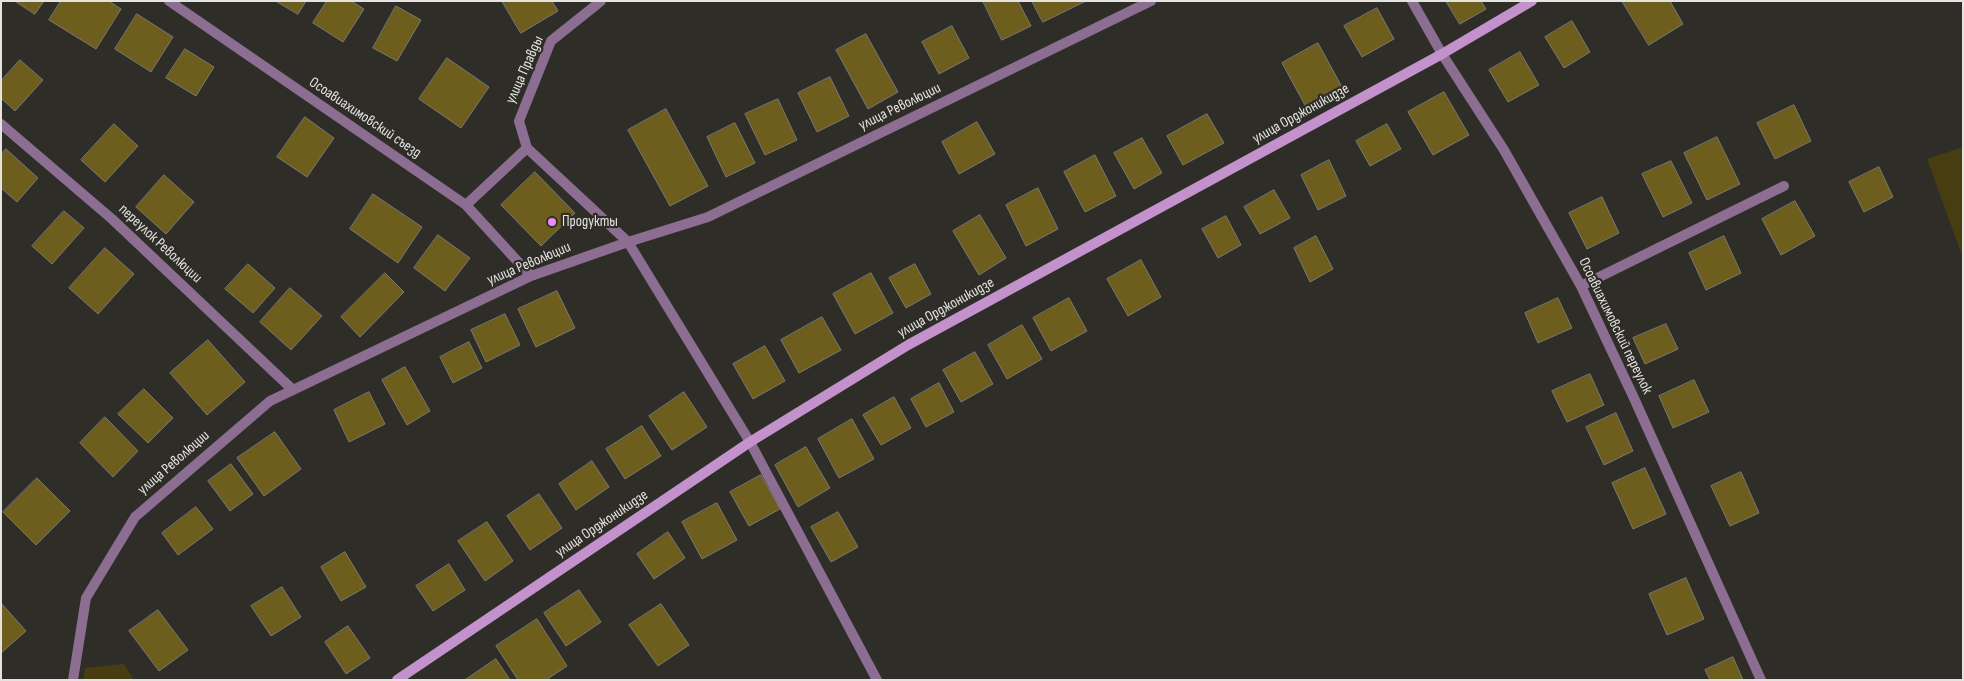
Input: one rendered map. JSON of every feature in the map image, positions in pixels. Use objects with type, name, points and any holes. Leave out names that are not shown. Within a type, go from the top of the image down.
[{"type":"street","name":"Осоавиахимовский съезд","points":[[169,1],[466,205],[531,276]]},
{"type":"street","name":"улица Правды","points":[[527,148],[519,121],[551,41],[601,1]]},
{"type":"street","name":"улица Революции","points":[[73,680],[86,598],[135,517],[270,401],[531,276],[628,242],[708,217],[1151,1]]},
{"type":"street","name":"Осоавиахимовский переулок","points":[[1412,1],[1442,54],[1504,150],[1581,286],[1634,396],[1761,680]]},
{"type":"street","name":"улица Орджоникидзе","points":[[397,680],[750,442],[908,345],[1442,54],[1532,1]]},
{"type":"street","name":"переулок Революции","points":[[1,124],[112,219],[293,390]]},
{"type":"street","points":[[466,205],[527,148],[628,242],[750,442],[877,680]]},
{"type":"street","points":[[1581,286],[1784,186]]},
{"type":"shaded area","points":[[1963,147],[1963,258],[1927,159]]},
{"type":"shaded area","points":[[124,664],[134,680],[83,680],[85,668]]},
{"type":"building","points":[[15,1],[44,1],[35,14]]},
{"type":"building","points":[[61,1],[109,1],[121,9],[96,49],[49,20]]},
{"type":"building","points":[[276,1],[306,1],[298,14]]},
{"type":"building","points":[[327,1],[351,1],[364,9],[343,42],[313,23]]},
{"type":"building","points":[[502,1],[552,1],[558,11],[521,33]]},
{"type":"building","points":[[983,1],[1018,1],[1031,26],[1002,40]]},
{"type":"building","points":[[1032,1],[1086,1],[1043,22]]},
{"type":"building","points":[[1446,1],[1481,1],[1486,9],[1460,24]]},
{"type":"building","points":[[1622,1],[1670,1],[1683,24],[1649,45]]},
{"type":"building","points":[[396,6],[421,20],[397,61],[373,48]]},
{"type":"building","points":[[1377,8],[1394,39],[1362,57],[1344,26]]},
{"type":"building","points":[[137,14],[173,37],[151,72],[115,49]]},
{"type":"building","points":[[1572,21],[1590,52],[1564,68],[1545,37]]},
{"type":"building","points":[[952,26],[969,58],[939,74],[922,42]]},
{"type":"building","points":[[866,34],[898,92],[868,109],[836,50]]},
{"type":"building","points":[[1318,43],[1342,87],[1306,107],[1282,63]]},
{"type":"building","points":[[185,49],[214,67],[196,96],[166,78]]},
{"type":"building","points":[[1520,52],[1539,85],[1508,102],[1489,70]]},
{"type":"building","points":[[447,58],[489,87],[461,128],[419,99]]},
{"type":"building","points":[[20,60],[43,80],[15,111],[1,98],[1,81]]},
{"type":"building","points":[[830,77],[849,116],[817,132],[798,93]]},
{"type":"building","points":[[1444,92],[1469,135],[1433,155],[1408,112]]},
{"type":"building","points":[[778,99],[797,140],[765,155],[745,114]]},
{"type":"building","points":[[1794,105],[1811,141],[1775,159],[1757,123]]},
{"type":"building","points":[[666,109],[708,186],[670,206],[628,130]]},
{"type":"building","points":[[1207,114],[1224,143],[1183,165],[1167,136]]},
{"type":"building","points":[[305,117],[334,138],[307,177],[277,157]]},
{"type":"building","points":[[977,122],[995,154],[959,174],[942,142]]},
{"type":"building","points":[[735,123],[755,163],[726,177],[707,137]]},
{"type":"building","points":[[114,124],[138,146],[105,182],[81,160]]},
{"type":"building","points":[[1387,124],[1401,149],[1370,166],[1356,141]]},
{"type":"building","points":[[1717,137],[1740,184],[1707,200],[1684,153]]},
{"type":"building","points":[[1142,138],[1162,173],[1134,189],[1114,153]]},
{"type":"building","points":[[6,149],[38,178],[17,202],[1,188],[1,154]]},
{"type":"building","points":[[1095,155],[1116,196],[1085,212],[1064,172]]},
{"type":"building","points":[[1329,160],[1346,196],[1318,210],[1301,175]]},
{"type":"building","points":[[1671,161],[1692,203],[1663,217],[1642,174]]},
{"type":"building","points":[[1879,167],[1893,197],[1864,212],[1849,182]]},
{"type":"building","points":[[535,172],[575,213],[541,246],[501,205]]},
{"type":"building","points":[[164,175],[194,202],[166,234],[136,207]]},
{"type":"building","points":[[1038,188],[1058,229],[1026,246],[1006,205]]},
{"type":"building","points":[[1274,190],[1290,218],[1260,234],[1244,207]]},
{"type":"building","points":[[373,194],[422,227],[398,263],[350,229]]},
{"type":"building","points":[[1602,197],[1619,233],[1587,249],[1569,213]]},
{"type":"building","points":[[1795,201],[1815,236],[1781,255],[1762,219]]},
{"type":"building","points":[[64,211],[84,228],[52,264],[32,246]]},
{"type":"building","points":[[980,215],[1006,258],[979,275],[953,231]]},
{"type":"building","points":[[1226,216],[1241,245],[1218,258],[1202,229]]},
{"type":"building","points":[[438,235],[470,258],[445,291],[414,268]]},
{"type":"building","points":[[1316,236],[1333,269],[1310,282],[1294,248]]},
{"type":"building","points":[[1724,236],[1741,273],[1706,290],[1689,253]]},
{"type":"building","points":[[105,248],[134,274],[98,314],[69,288]]},
{"type":"building","points":[[1141,260],[1161,297],[1128,316],[1107,279]]},
{"type":"building","points":[[248,264],[275,288],[253,313],[225,289]]},
{"type":"building","points":[[915,264],[931,294],[906,308],[889,278]]},
{"type":"building","points":[[385,273],[404,292],[360,337],[341,317]]},
{"type":"building","points":[[871,273],[893,313],[855,334],[833,294]]},
{"type":"building","points":[[290,288],[322,316],[291,350],[260,322]]},
{"type":"building","points":[[557,291],[575,328],[536,347],[518,309]]},
{"type":"building","points":[[1069,298],[1087,331],[1051,351],[1033,318]]},
{"type":"building","points":[[1558,298],[1572,328],[1538,343],[1525,313]]},
{"type":"building","points":[[505,314],[520,345],[486,362],[471,330]]},
{"type":"building","points":[[822,317],[841,350],[799,373],[781,340]]},
{"type":"building","points":[[1666,324],[1678,349],[1645,364],[1633,338]]},
{"type":"building","points":[[1022,325],[1042,359],[1007,379],[988,345]]},
{"type":"building","points":[[208,340],[245,382],[207,415],[170,373]]},
{"type":"building","points":[[469,342],[482,368],[453,383],[440,357]]},
{"type":"building","points":[[765,346],[785,381],[753,399],[733,364]]},
{"type":"building","points":[[975,352],[993,384],[961,402],[943,370]]},
{"type":"building","points":[[405,367],[430,411],[407,425],[382,380]]},
{"type":"building","points":[[1590,374],[1604,405],[1567,422],[1552,391]]},
{"type":"building","points":[[1694,380],[1709,412],[1673,428],[1659,396]]},
{"type":"building","points":[[939,383],[954,412],[926,427],[911,399]]},
{"type":"building","points":[[144,389],[173,418],[148,443],[118,414]]},
{"type":"building","points":[[369,392],[385,424],[349,442],[334,410]]},
{"type":"building","points":[[684,392],[707,427],[672,450],[649,416]]},
{"type":"building","points":[[894,397],[911,428],[881,445],[863,415]]},
{"type":"building","points":[[1616,413],[1633,451],[1604,465],[1586,427]]},
{"type":"building","points":[[105,417],[138,451],[113,477],[80,443]]},
{"type":"building","points":[[852,419],[874,459],[839,478],[818,439]]},
{"type":"building","points":[[642,426],[661,456],[625,479],[606,449]]},
{"type":"building","points":[[275,432],[301,469],[264,496],[237,458]]},
{"type":"building","points":[[806,447],[830,488],[798,507],[775,465]]},
{"type":"building","points":[[592,461],[609,487],[576,510],[559,484]]},
{"type":"building","points":[[231,464],[253,494],[230,511],[208,481]]},
{"type":"building","points":[[1645,468],[1666,514],[1633,529],[1612,483]]},
{"type":"building","points":[[1741,472],[1759,513],[1730,526],[1711,486]]},
{"type":"building","points":[[761,475],[780,509],[749,526],[730,492]]},
{"type":"building","points":[[37,478],[70,511],[36,545],[3,512]]},
{"type":"building","points":[[539,494],[562,528],[530,550],[507,516]]},
{"type":"building","points":[[717,503],[737,540],[702,559],[682,522]]},
{"type":"building","points":[[196,507],[213,529],[178,555],[162,533]]},
{"type":"building","points":[[838,512],[858,547],[831,562],[811,527]]},
{"type":"building","points":[[487,522],[513,561],[485,581],[458,541]]},
{"type":"building","points":[[668,532],[685,558],[654,579],[637,554]]},
{"type":"building","points":[[345,552],[366,587],[341,601],[321,567]]},
{"type":"building","points":[[449,564],[465,590],[433,611],[416,586]]},
{"type":"building","points":[[1686,578],[1704,619],[1667,635],[1649,594]]},
{"type":"building","points":[[282,587],[301,617],[271,636],[251,606]]},
{"type":"building","points":[[579,590],[601,622],[566,646],[544,613]]},
{"type":"building","points":[[1,603],[26,631],[1,653]]},
{"type":"building","points":[[661,604],[689,645],[658,666],[629,625]]},
{"type":"building","points":[[158,610],[188,650],[159,671],[129,631]]},
{"type":"building","points":[[537,619],[567,666],[546,680],[518,680],[496,646]]},
{"type":"building","points":[[348,626],[370,658],[346,674],[325,642]]},
{"type":"building","points":[[1733,657],[1743,680],[1710,680],[1705,670]]},
{"type":"building","points":[[496,659],[510,680],[465,680]]},
{"type":"place","name":"Продукты","points":[[552,222]]}]
